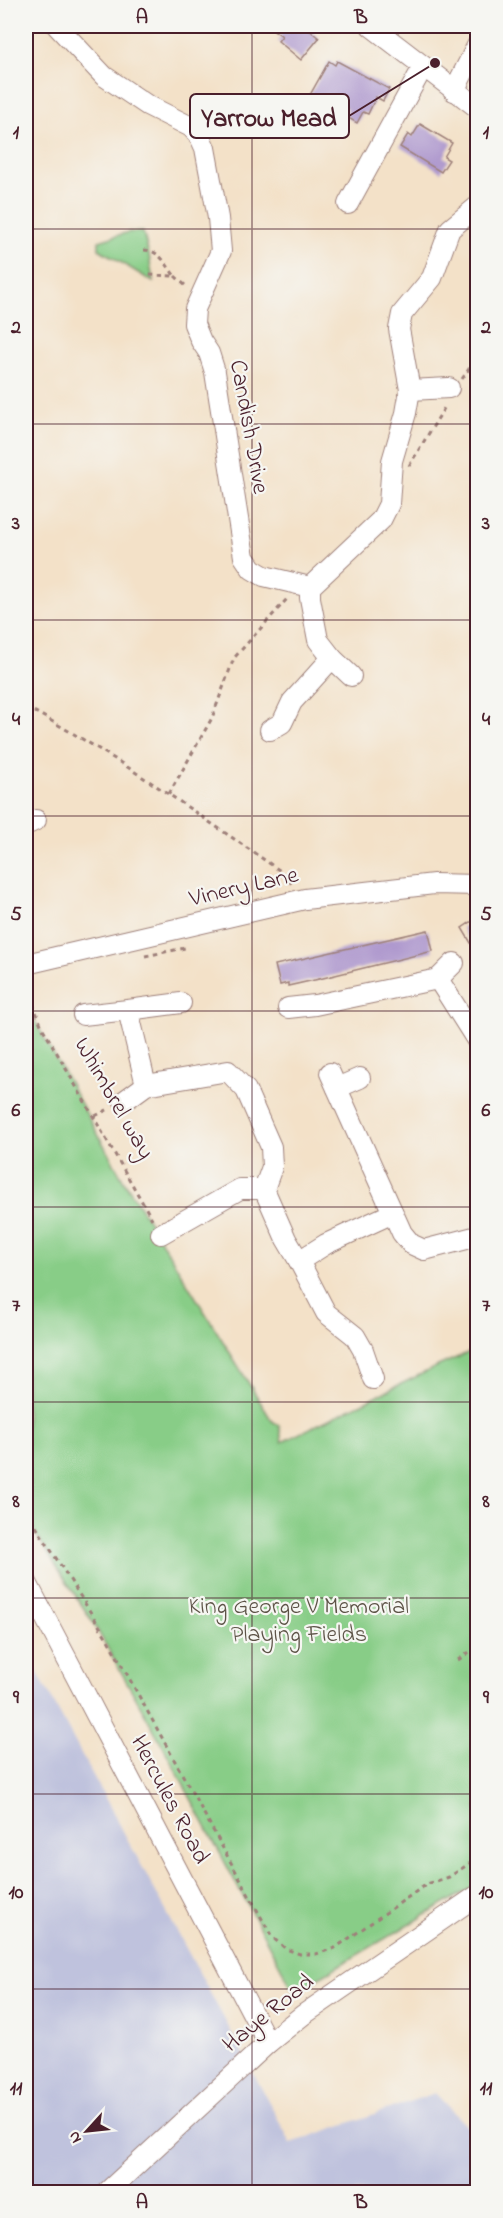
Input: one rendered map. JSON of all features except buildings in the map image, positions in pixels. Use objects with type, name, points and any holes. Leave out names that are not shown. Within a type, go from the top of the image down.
[{"type":"street","name":"Candish Drive","points":[[57,26],[104,76],[147,105],[191,128],[200,136],[218,218],[221,251],[195,309],[194,324],[209,353],[215,372],[244,557],[252,570],[264,576],[305,586]]},
{"type":"street","points":[[371,26],[477,108]]},
{"type":"street","points":[[454,91],[477,44]]},
{"type":"street","points":[[348,204],[423,68]]},
{"type":"street","points":[[351,676],[332,658],[318,640],[305,586],[381,520],[389,504],[392,461],[410,390],[399,329],[402,314],[432,278],[450,229],[477,206]]},
{"type":"street","points":[[410,390],[451,392]]},
{"type":"street","points":[[270,730],[282,723],[292,702],[332,658]]},
{"type":"street","name":"Vinery Lane","points":[[26,964],[305,899],[434,884],[477,885]]},
{"type":"street","points":[[288,1008],[315,1005],[438,979],[454,963]]},
{"type":"street","points":[[438,979],[477,1042]]},
{"type":"street","name":"Whimbrel way","points":[[83,1015],[182,1003]]},
{"type":"street","points":[[128,1010],[146,1085]]},
{"type":"street","points":[[124,1101],[146,1085],[228,1071],[246,1090],[271,1147],[272,1167],[264,1189],[286,1239],[326,1313],[355,1336],[363,1350],[373,1379]]},
{"type":"street","points":[[360,1078],[333,1081],[402,1233],[411,1244],[424,1250],[477,1236]]},
{"type":"street","points":[[161,1234],[240,1190],[264,1189]]},
{"type":"street","points":[[299,1261],[326,1244],[393,1213]]},
{"type":"street","name":"Hercules Road","points":[[26,1581],[268,2043]]},
{"type":"street","name":"Haye Road","points":[[107,2193],[268,2043],[303,2015],[477,1895]]},
{"type":"path","points":[[144,250],[152,250],[158,254],[175,276],[149,275]]},
{"type":"path","points":[[405,475],[451,392],[477,356]]},
{"type":"path","points":[[169,794],[212,718],[234,658],[305,586]]},
{"type":"path","points":[[26,707],[71,731],[169,794],[279,870],[305,899]]},
{"type":"path","name":"Whimbrel way","points":[[26,987],[42,1028],[95,1116],[161,1234]]},
{"type":"path","points":[[26,1511],[107,1638],[272,1937],[286,1949],[300,1954],[316,1954],[335,1948],[427,1884],[449,1877],[477,1858]]},
{"type":"path","points":[[458,1660],[477,1646]]},
{"type":"shaded area","points":[[26,1651],[291,2143],[435,2093],[477,2137],[477,2192],[26,2192]]},
{"type":"green space","points":[[129,232],[143,232],[153,282],[99,249],[99,241]]},
{"type":"green space","name":"King George V Memorial Playing Fields","points":[[26,1005],[124,1181],[272,1421],[279,1425],[282,1442],[477,1349],[477,1885],[294,1992],[158,1737],[92,1621],[26,1519]]},
{"type":"place","name":"Yarrow Mead","points":[[435,63]]}]
